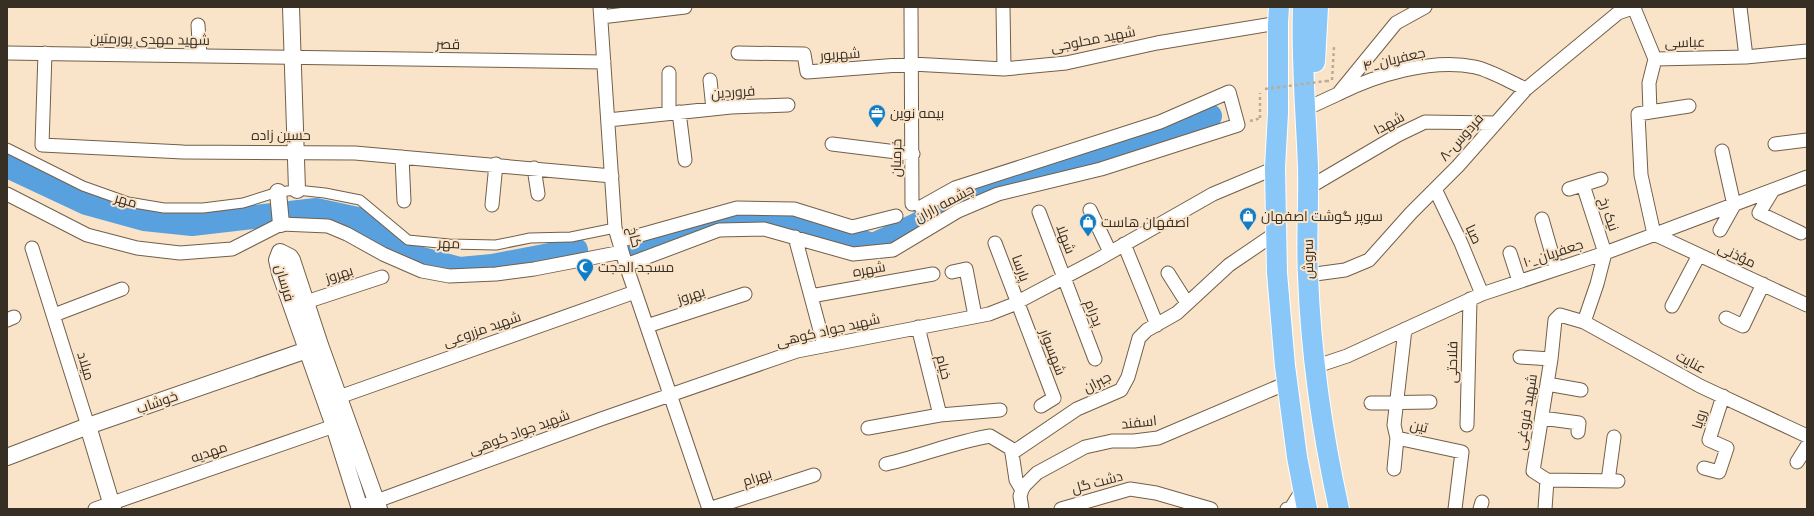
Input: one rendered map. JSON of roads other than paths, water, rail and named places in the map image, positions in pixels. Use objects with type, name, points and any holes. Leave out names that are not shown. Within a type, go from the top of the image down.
[{"type":"main road","name":"سروش","points":[[1303,7],[1302,46],[1308,168],[1308,275],[1314,367],[1326,451],[1339,509]]},
{"type":"main road","points":[[1308,168],[1318,7]]},
{"type":"main road","points":[[1278,12],[1278,113],[1275,168],[1277,273],[1287,383],[1297,457],[1307,509]]},
{"type":"street","points":[[291,7],[297,190]]},
{"type":"street","points":[[600,12],[684,7]]},
{"type":"street","name":"خرمیان","points":[[911,7],[913,154],[916,206],[955,188],[1160,122],[1229,92],[1238,125]]},
{"type":"street","points":[[1003,7],[1004,69]]},
{"type":"street","points":[[1312,106],[1338,94],[1396,23],[1425,7]]},
{"type":"street","points":[[1634,7],[1655,59]]},
{"type":"street","name":"۸-فردوس","points":[[1308,275],[1345,270],[1369,260],[1411,212],[1458,166],[1526,89],[1618,12],[1634,7]]},
{"type":"street","points":[[1740,7],[1746,57]]},
{"type":"street","name":"کاخ","points":[[600,12],[615,228],[635,292],[709,509]]},
{"type":"street","name":"شهید محلوجی","points":[[912,64],[1004,69],[1066,63],[1157,43],[1278,12]]},
{"type":"street","points":[[198,25],[200,56]]},
{"type":"street","name":"عباسی","points":[[1650,112],[1649,82],[1655,59],[1746,57],[1807,51]]},
{"type":"street","name":"شهید مهدی پورمتین","points":[[7,53],[292,57]]},
{"type":"street","name":"حسین زاده","points":[[45,53],[42,146],[183,152],[296,151],[355,153],[496,164],[612,176]]},
{"type":"street","name":"شهریور","points":[[738,53],[804,54],[807,72],[912,64]]},
{"type":"street","name":"قصر","points":[[292,57],[604,62]]},
{"type":"street","name":"۴_جعفریان","points":[[1338,94],[1360,83],[1418,67],[1455,65],[1476,67],[1526,89]]},
{"type":"street","points":[[669,73],[674,113],[685,160]]},
{"type":"street","points":[[710,80],[713,109]]},
{"type":"street","name":"فروردین","points":[[608,120],[713,109],[788,105]]},
{"type":"street","points":[[1654,234],[1641,175],[1638,114],[1689,106]]},
{"type":"street","name":"شهدا","points":[[1308,188],[1398,135],[1425,122],[1496,123]]},
{"type":"street","name":"چشمه راران","points":[[626,264],[719,230],[764,229],[853,254],[893,250],[958,211],[998,194],[1101,170],[1238,125]]},
{"type":"street","points":[[1775,144],[1807,140],[1805,134],[1807,134]]},
{"type":"street","points":[[832,144],[913,154]]},
{"type":"street","name":"مهر","points":[[7,148],[83,186],[128,202],[164,208],[203,208],[243,203],[278,192],[297,190],[325,193],[360,200],[408,240],[449,244],[496,245],[530,238],[571,237],[615,228]]},
{"type":"street","points":[[1720,230],[1734,205],[1722,151]]},
{"type":"street","points":[[402,156],[404,202]]},
{"type":"street","points":[[492,205],[496,164]]},
{"type":"street","points":[[534,168],[538,194]]},
{"type":"street","name":"شهید جواد کوهی","points":[[360,508],[378,505],[670,395],[796,351],[989,314],[1017,303],[1064,278],[1213,194],[1275,168]]},
{"type":"street","name":"۱۰_جعفریان","points":[[1314,367],[1346,356],[1482,294],[1605,252],[1807,178]]},
{"type":"street","points":[[1569,189],[1601,179]]},
{"type":"street","name":"نیک رخ","points":[[1583,185],[1605,252]]},
{"type":"street","name":"صبا","points":[[1435,189],[1461,243],[1482,294]]},
{"type":"street","points":[[1772,190],[1759,213],[1801,233]]},
{"type":"street","points":[[278,192],[281,224]]},
{"type":"street","points":[[7,194],[86,235],[137,248],[180,253],[232,249],[281,224],[328,226],[348,234],[383,254],[422,271],[449,276],[496,274],[534,269],[620,246],[737,208],[794,209],[852,227],[896,216]]},
{"type":"street","points":[[1090,210],[1110,252]]},
{"type":"street","name":"شهلا","points":[[1039,212],[1064,278]]},
{"type":"street","points":[[1542,219],[1556,268]]},
{"type":"street","name":"جبران","points":[[1012,453],[1077,409],[1121,390],[1128,376],[1139,338],[1147,330],[1177,313],[1229,265],[1276,233]]},
{"type":"street","name":"مؤذنی","points":[[1654,234],[1807,305]]},
{"type":"street","points":[[795,238],[824,345]]},
{"type":"street","name":"پارسا","points":[[995,243],[1017,303]]},
{"type":"street","points":[[1124,244],[1157,325]]},
{"type":"street","name":"میلاد","points":[[32,248],[88,426]]},
{"type":"street","name":"فرسان","points":[[360,508],[334,426],[280,273],[277,260],[280,252],[290,257],[378,505]]},
{"type":"street","points":[[1584,322],[1598,284],[1605,252]]},
{"type":"street","points":[[1510,253],[1519,281]]},
{"type":"street","points":[[1672,306],[1699,255]]},
{"type":"street","points":[[952,272],[966,269],[975,316]]},
{"type":"street","points":[[1168,273],[1187,303]]},
{"type":"street","name":"شهره","points":[[811,296],[933,274]]},
{"type":"street","name":"بهروز","points":[[306,302],[382,277]]},
{"type":"street","name":"پدرام","points":[[1064,278],[1095,359]]},
{"type":"street","points":[[1726,318],[1743,326],[1763,284]]},
{"type":"street","points":[[54,315],[122,289]]},
{"type":"street","name":"شهید مزروعی","points":[[339,397],[635,292]]},
{"type":"street","name":"بهروز","points":[[647,326],[745,294]]},
{"type":"street","name":"فلاحتی","points":[[1467,425],[1470,300]]},
{"type":"street","name":"شهسوار","points":[[1017,303],[1054,398],[1041,406]]},
{"type":"street","name":"عنایت","points":[[1560,315],[1584,322],[1722,396],[1807,436]]},
{"type":"street","name":"شهید فروغی","points":[[1547,480],[1533,471],[1551,359],[1555,320],[1560,315]]},
{"type":"street","name":"خیام","points":[[918,327],[940,415]]},
{"type":"street","name":"تین","points":[[1405,329],[1394,425],[1397,438],[1462,452],[1455,509]]},
{"type":"street","name":"خوشاب","points":[[8,453],[307,350]]},
{"type":"street","points":[[1520,357],[1551,359]]},
{"type":"street","name":"اسفند","points":[[1022,490],[1037,473],[1085,447],[1112,441],[1134,441],[1158,438],[1287,383]]},
{"type":"street","points":[[1547,384],[1581,390]]},
{"type":"street","name":"رویا","points":[[1704,468],[1718,472],[1727,448],[1709,440],[1722,396]]},
{"type":"street","points":[[1371,403],[1430,402]]},
{"type":"street","points":[[868,428],[940,415],[1000,410]]},
{"type":"street","points":[[1542,418],[1579,423],[1578,432]]},
{"type":"street","points":[[88,426],[112,506]]},
{"type":"street","name":"مهدیه","points":[[95,509],[112,506],[334,426]]},
{"type":"street","points":[[886,464],[905,460],[966,440],[990,436],[1010,448],[1016,480],[1022,490],[1020,496],[1022,509]]},
{"type":"street","points":[[1545,509],[1547,480],[1613,481],[1614,437]]},
{"type":"street","points":[[1394,469],[1397,438]]},
{"type":"street","points":[[1797,462],[1807,446]]},
{"type":"street","name":"بهرام","points":[[709,509],[814,475]]},
{"type":"street","name":"دشت گل","points":[[1061,509],[1130,489],[1156,493],[1211,509]]},
{"type":"street","points":[[1287,509],[1291,508],[1303,489]]},
{"type":"waterway","points":[[636,244],[743,216],[779,215],[802,220],[836,234],[873,245],[918,224],[949,205],[997,184],[1119,150],[1210,116]]},
{"type":"waterway","points":[[7,166],[86,203],[144,219],[192,224],[316,210],[358,219],[411,256],[460,269],[492,266],[576,250]]},
{"type":"place","name":"بیمه نوین","points":[[877,128]]},
{"type":"place","name":"سوپر گوشت اصفهان","points":[[1248,231]]},
{"type":"place","name":"اصفهان هاست","points":[[1088,237]]},
{"type":"place","name":"مسجد الحجت","points":[[585,282]]}]
